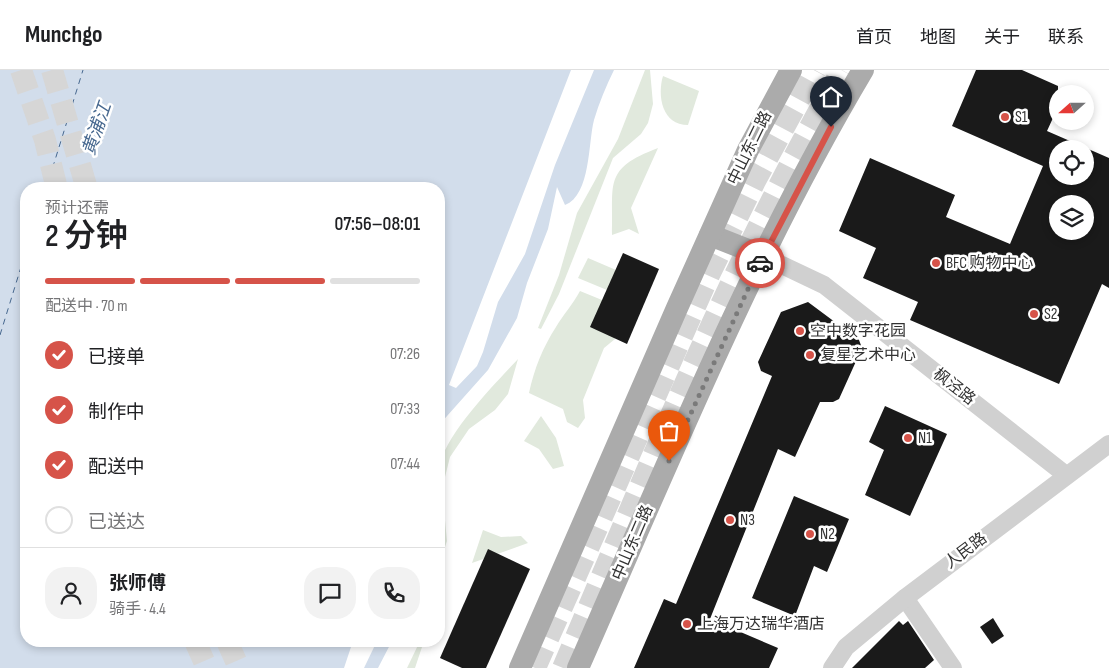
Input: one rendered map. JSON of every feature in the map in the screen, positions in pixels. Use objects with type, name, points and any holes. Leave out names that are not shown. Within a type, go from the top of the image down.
[{"type":"main road","name":"中山东二路","points":[[520,668],[748,150],[791,70]]},
{"type":"main road","name":"中山东二路","points":[[578,668],[692,406],[763,256],[803,177],[863,70]]},
{"type":"main road","points":[[710,235],[763,256]]},
{"type":"street","name":"枫泾路","points":[[763,256],[824,285],[1066,475]]},
{"type":"street","name":"人民路","points":[[832,668],[846,647],[905,598],[1109,444]]},
{"type":"street","points":[[905,598],[953,668]]},
{"type":"shaded area","points":[[645,70],[650,70],[653,104],[648,123],[641,134],[613,158],[559,294],[541,329],[538,328],[559,275],[577,213],[618,139]]},
{"type":"shaded area","points":[[663,76],[699,91],[688,125],[679,124],[667,115],[661,100]]},
{"type":"shaded area","points":[[658,148],[631,208],[639,234],[629,229],[612,235],[613,191],[619,171],[627,163]]},
{"type":"shaded area","points":[[588,258],[616,270],[607,290],[578,278]]},
{"type":"shaded area","points":[[580,291],[602,300],[615,339],[604,348],[583,400],[585,418],[578,428],[567,422],[563,409],[529,393],[536,367],[547,342]]},
{"type":"shaded area","points":[[518,359],[508,394],[495,410],[469,429],[450,457],[445,477],[445,452],[450,441],[484,396]]},
{"type":"shaded area","points":[[541,416],[556,438],[564,466],[553,469],[539,449],[524,441]]},
{"type":"shaded area","points":[[445,520],[447,541],[445,547]]},
{"type":"shaded area","points":[[483,530],[501,537],[521,536],[528,543],[472,563]]},
{"type":"shaded area","points":[[417,647],[422,647],[415,668],[407,668]]},
{"type":"water","name":"黄浦江","points":[[0,70],[614,70],[594,120],[587,167],[580,191],[565,205],[557,187],[548,229],[527,283],[517,318],[488,370],[445,418],[445,182],[20,182],[20,647],[389,647],[378,668],[0,668]]},
{"type":"pier","points":[[571,70],[594,70],[555,165],[525,254],[498,302],[477,366],[456,388],[449,385]]},
{"type":"pier","points":[[351,647],[374,647],[364,668],[344,668]]},
{"type":"building","points":[[976,70],[1022,70],[1056,85],[1049,85],[1049,127],[1047,131],[1068,140],[1049,140],[1049,185],[1094,185],[1094,151],[1109,158],[1109,288],[1102,284],[1059,384],[910,320],[918,302],[863,278],[876,248],[839,231],[870,158],[955,195],[946,217],[1010,244],[1043,166],[952,126]]},
{"type":"building","points":[[623,253],[659,269],[627,344],[590,327]]},
{"type":"building","points":[[808,302],[859,340],[862,348],[839,399],[833,402],[820,402],[795,457],[778,449],[710,619],[778,648],[769,668],[634,668],[664,599],[676,604],[772,376],[761,371],[758,362],[781,312]]},
{"type":"building","points":[[885,406],[947,434],[910,516],[865,495],[884,450],[869,442]]},
{"type":"building","points":[[794,496],[849,519],[827,572],[814,566],[795,616],[752,598]]},
{"type":"building","points":[[488,549],[530,569],[486,668],[462,668],[440,658]]},
{"type":"building","points":[[993,618],[1004,636],[992,644],[980,627]]},
{"type":"building","points":[[899,621],[903,625],[908,621],[934,660],[925,668],[852,668]]},
{"type":"ferry route","points":[[48,182],[83,70]]},
{"type":"ferry route","points":[[0,335],[20,270]]},
{"type":"tunnel","points":[[21,70],[45,140],[55,182]]},
{"type":"tunnel","points":[[52,70],[85,182]]},
{"type":"tunnel","points":[[535,668],[709,275],[755,181],[815,70]]},
{"type":"tunnel","points":[[563,668],[660,440],[728,290],[802,142],[842,70]]},
{"type":"tunnel","points":[[198,647],[207,668]]},
{"type":"tunnel","points":[[230,647],[239,668]]},
{"type":"way so far","points":[[669,461],[692,406],[760,263]]},
{"type":"place","name":"S1","points":[[1005,117]]},
{"type":"place","name":"BFC 购物中心","points":[[936,263]]},
{"type":"place","name":"S2","points":[[1034,314]]},
{"type":"place","name":"空中数字花园","points":[[800,331]]},
{"type":"place","name":"复星艺术中心","points":[[810,355]]},
{"type":"place","name":"N1","points":[[908,438]]},
{"type":"place","name":"N3","points":[[730,520]]},
{"type":"place","name":"N2","points":[[810,534]]},
{"type":"place","name":"上海万达瑞华酒店","points":[[687,624]]},
{"type":"route","points":[[760,263],[803,177],[831,127]]}]
